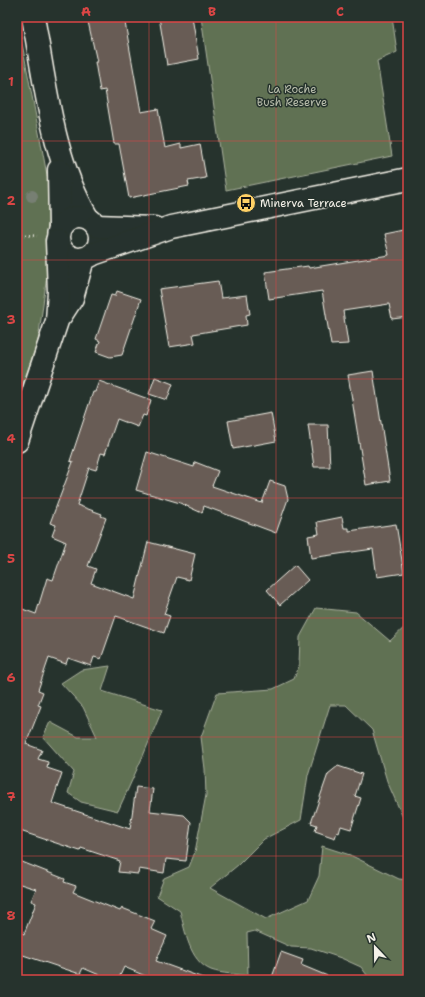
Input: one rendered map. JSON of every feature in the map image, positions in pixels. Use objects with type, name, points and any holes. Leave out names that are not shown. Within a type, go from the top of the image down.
[{"type":"main road","points":[[33,17],[59,153],[70,184],[100,237],[99,244],[88,256],[72,298],[57,321]]},
{"type":"main road","points":[[17,441],[57,321],[59,291],[59,153]]},
{"type":"main road","points":[[171,227],[92,222],[82,217],[69,219],[59,234],[63,253],[76,259],[171,227],[408,179]]},
{"type":"green space","points":[[17,17],[51,196],[46,246],[47,275],[38,341],[17,401]]},
{"type":"green space","name":"La Roche Bush Reserve","points":[[201,17],[392,17],[397,52],[377,61],[392,156],[226,190]]},
{"type":"green space","points":[[316,608],[356,612],[390,641],[408,624],[408,821],[405,822],[387,781],[372,730],[346,705],[330,705],[308,775],[301,820],[264,839],[238,865],[210,888],[266,919],[308,900],[319,876],[322,846],[350,855],[399,879],[408,880],[408,980],[369,980],[370,979],[361,967],[341,958],[311,948],[291,947],[255,931],[247,933],[248,976],[211,970],[198,960],[193,952],[186,936],[180,911],[157,896],[164,878],[189,867],[195,852],[206,795],[205,769],[201,737],[217,693],[273,689],[294,679],[299,666],[300,637]]},
{"type":"green space","points":[[110,666],[102,691],[162,710],[118,811],[81,802],[68,793],[74,772],[43,737],[50,722],[78,737],[97,737],[83,707],[61,683],[81,670]]},
{"type":"building","points":[[87,17],[124,17],[141,112],[158,109],[165,148],[181,144],[181,148],[200,144],[206,178],[188,181],[189,186],[129,198],[119,144],[114,144],[105,90],[100,91],[95,62],[97,62]]},
{"type":"building","points":[[159,17],[192,17],[199,59],[167,65]]},
{"type":"building","points":[[408,229],[408,317],[392,319],[389,304],[343,311],[348,344],[331,345],[322,291],[269,299],[265,272],[308,266],[309,268],[389,255],[384,234]]},
{"type":"building","points":[[218,281],[221,298],[247,295],[250,314],[246,315],[247,325],[193,334],[195,343],[169,347],[159,289]]},
{"type":"building","points":[[117,291],[141,299],[122,355],[110,357],[96,352],[100,341],[96,339],[111,295],[115,296]]},
{"type":"building","points":[[373,371],[390,481],[366,485],[348,375]]},
{"type":"building","points":[[155,377],[173,384],[167,400],[149,394]]},
{"type":"building","points":[[99,381],[151,400],[146,416],[143,415],[138,427],[117,419],[105,454],[101,453],[96,470],[89,468],[77,505],[102,514],[101,516],[106,518],[88,566],[96,569],[91,583],[134,599],[148,542],[195,554],[189,580],[177,577],[164,614],[170,616],[164,633],[116,616],[101,659],[94,657],[91,666],[68,658],[66,664],[49,658],[38,690],[43,692],[38,705],[41,706],[26,744],[42,750],[38,759],[48,762],[47,768],[62,773],[52,803],[130,829],[136,787],[153,789],[150,811],[184,815],[191,822],[186,861],[166,859],[164,873],[139,869],[138,874],[118,872],[120,861],[81,848],[80,851],[17,830],[17,607],[36,614],[47,578],[53,580],[66,542],[52,536],[56,525],[50,523],[73,462],[70,461],[93,392],[95,392]]},
{"type":"building","points":[[271,413],[276,441],[233,449],[228,421]]},
{"type":"building","points":[[308,425],[328,425],[330,467],[314,467]]},
{"type":"building","points":[[147,452],[194,467],[195,462],[218,471],[212,486],[262,503],[270,481],[285,486],[288,499],[276,533],[204,506],[202,513],[180,503],[136,490]]},
{"type":"building","points":[[342,517],[344,528],[349,528],[349,531],[396,524],[404,573],[377,577],[373,549],[311,558],[308,536],[319,534],[317,522]]},
{"type":"building","points":[[295,565],[308,580],[280,605],[267,590]]},
{"type":"building","points":[[338,766],[362,774],[355,796],[361,798],[351,829],[341,826],[339,833],[337,832],[335,838],[315,831],[317,825],[311,823],[328,774]]},
{"type":"building","points":[[17,860],[65,879],[64,882],[76,886],[73,892],[120,911],[122,908],[155,921],[151,929],[167,936],[156,961],[203,978],[203,980],[155,980],[124,967],[118,980],[111,980],[83,968],[80,974],[17,953],[17,931],[24,934],[36,903],[31,901],[36,889],[17,883]]},
{"type":"building","points":[[281,952],[303,960],[301,965],[337,980],[271,980]]},
{"type":"place","name":"Minerva Terrace","points":[[246,203]]}]
